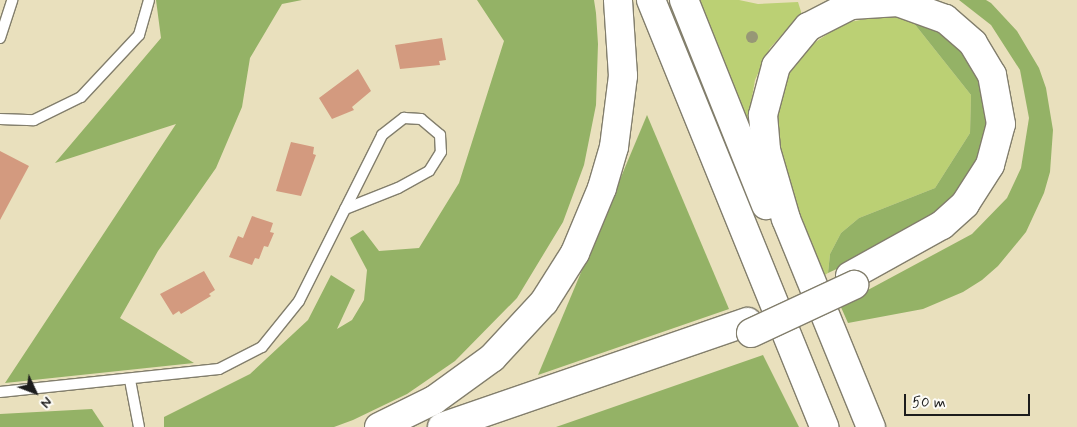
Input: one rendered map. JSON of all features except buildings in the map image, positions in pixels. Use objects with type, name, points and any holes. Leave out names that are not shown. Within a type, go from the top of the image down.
[{"type":"highway","points":[[379,427],[434,400],[492,358],[544,302],[575,253],[596,205],[614,147],[623,76],[618,0]]},
{"type":"highway","points":[[651,0],[824,427]]},
{"type":"highway","points":[[684,0],[765,204],[859,427]]},
{"type":"highway","points":[[486,427],[588,398],[918,253],[958,228],[993,185],[1009,148],[1015,120],[1014,102],[1003,67],[971,23],[937,0]]},
{"type":"highway","points":[[852,281],[954,215],[983,178],[999,137],[1001,124],[998,92],[984,58],[960,30],[945,19],[913,5],[882,1],[851,6],[808,27],[776,66],[770,81],[763,115],[766,150],[786,219],[871,427]]},
{"type":"highway","points":[[442,427],[749,327]]},
{"type":"lane","points":[[0,38],[12,0]]},
{"type":"lane","points":[[0,119],[34,120],[81,97],[140,35],[149,0]]},
{"type":"lane","points":[[0,392],[130,380],[219,369],[262,347],[299,301],[345,208],[382,134],[404,118],[422,119],[440,135],[441,152],[429,171],[398,188],[345,208]]},
{"type":"lane","points":[[130,380],[140,427]]},
{"type":"green space","points":[[156,0],[302,0],[282,4],[250,58],[242,107],[216,168],[158,251],[120,318],[194,363],[5,383],[176,124],[55,163],[161,38]]},
{"type":"green space","points":[[477,0],[594,0],[596,13],[598,44],[596,105],[584,165],[563,222],[517,298],[455,361],[407,394],[334,427],[164,427],[164,417],[250,374],[308,320],[331,275],[355,290],[337,329],[352,320],[364,300],[367,270],[350,238],[363,230],[379,251],[419,248],[459,183],[504,41]]},
{"type":"green space","points":[[699,0],[739,0],[758,4],[798,2],[803,18],[787,29],[770,48],[755,80],[751,103],[753,137]]},
{"type":"green space","points":[[959,0],[986,0],[991,3],[1017,31],[1039,68],[1046,88],[1053,130],[1050,172],[1044,193],[1026,232],[998,266],[982,280],[963,292],[923,309],[848,323],[840,305],[972,234],[1007,198],[1021,168],[1029,118],[1020,70],[991,25]]},
{"type":"green space","points":[[882,16],[909,17],[971,95],[970,133],[935,188],[859,218],[841,233],[830,254],[828,273],[822,277],[797,211],[778,145],[778,101],[788,75],[814,43],[844,23]]},
{"type":"green space","points":[[909,17],[947,34],[980,72],[990,136],[966,190],[908,236],[828,273],[830,254],[841,233],[859,218],[935,188],[970,133],[971,95]]},
{"type":"green space","points":[[647,115],[729,309],[538,375]]},
{"type":"green space","points":[[763,355],[799,427],[556,427]]},
{"type":"green space","points":[[92,409],[104,427],[0,427],[0,414]]}]
